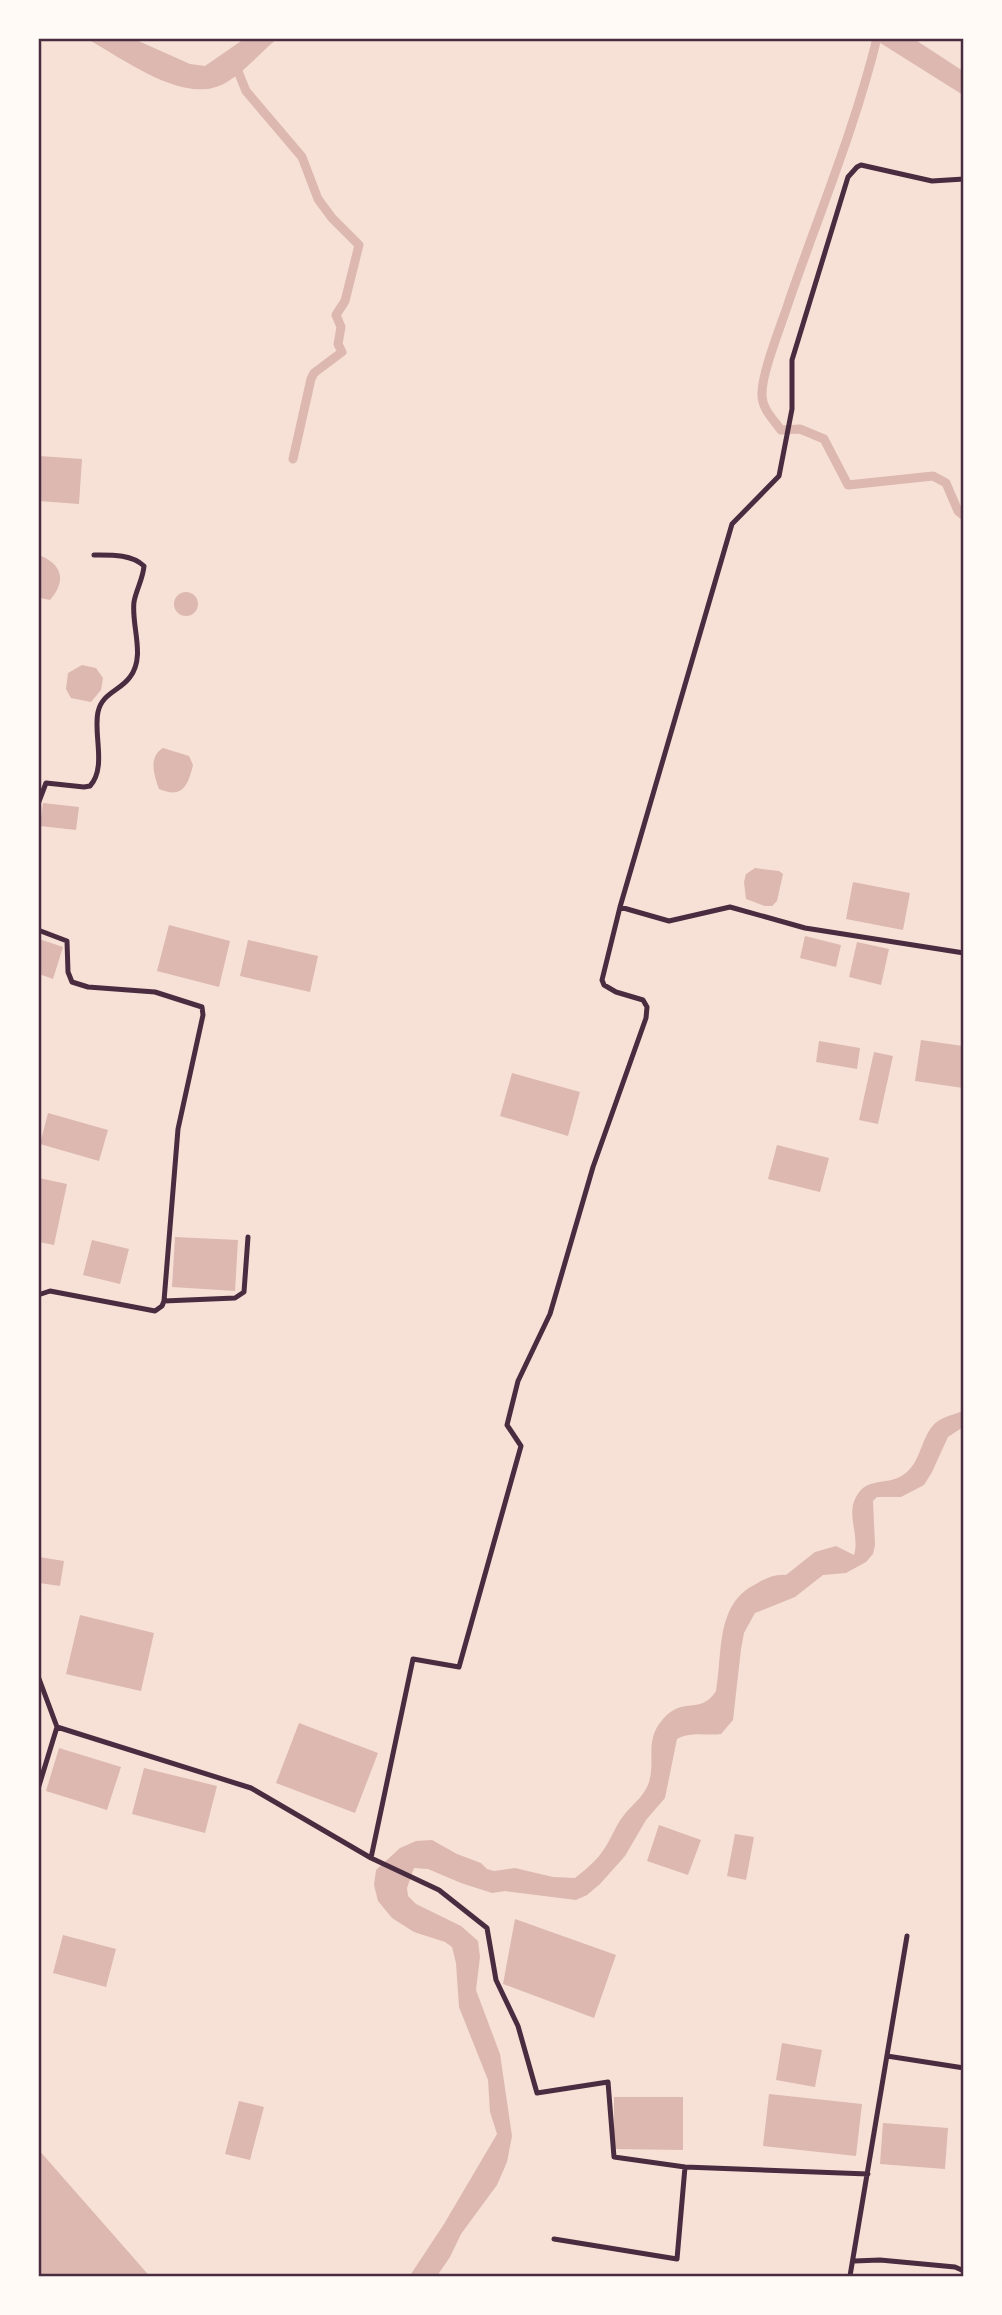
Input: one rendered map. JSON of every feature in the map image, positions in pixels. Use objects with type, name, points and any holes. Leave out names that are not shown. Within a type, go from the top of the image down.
[{"type":"street","points":[[371,1858],[413,1659],[459,1667],[521,1446],[507,1425],[518,1381],[550,1314],[593,1167],[646,1018],[643,1000],[617,992],[604,985],[602,980],[620,907],[732,524],[779,475],[792,410],[792,360],[848,177],[862,165],[932,181],[964,179]]},
{"type":"street","points":[[38,804],[46,783],[84,787],[94,782],[99,758],[97,713],[103,699],[131,677],[136,662],[134,603],[144,566],[141,562],[120,556],[94,555]]},
{"type":"street","points":[[620,907],[669,921],[730,907],[805,928],[964,953]]},
{"type":"street","points":[[38,930],[67,941],[68,972],[72,982],[88,987],[155,992],[202,1007],[203,1015],[178,1129],[162,1306],[155,1311],[50,1291],[38,1295]]},
{"type":"street","points":[[164,1301],[235,1298],[244,1292],[248,1237]]},
{"type":"street","points":[[38,1675],[57,1727],[38,1789]]},
{"type":"street","points":[[57,1727],[251,1788],[371,1858],[439,1890],[487,1928],[496,1980],[518,2026],[537,2093],[608,2082],[614,2157],[685,2167],[868,2174]]},
{"type":"street","points":[[850,2277],[907,1936]]},
{"type":"street","points":[[887,2056],[964,2068]]},
{"type":"street","points":[[554,2239],[677,2259],[685,2167]]},
{"type":"street","points":[[853,2261],[880,2260],[955,2267],[964,2271]]},
{"type":"shaded area","points":[[87,39],[134,39],[190,64],[205,66],[244,39],[277,39],[227,82],[211,88],[193,89],[155,77]]},
{"type":"shaded area","points":[[874,39],[914,39],[963,71],[963,95]]},
{"type":"shaded area","points":[[39,456],[82,459],[79,504],[39,501]]},
{"type":"shaded area","points":[[41,556],[54,564],[60,575],[58,587],[50,600],[40,598],[39,595]]},
{"type":"shaded area","points":[[186,592],[197,599],[198,604],[191,615],[186,616],[175,609],[174,604],[181,593]]},
{"type":"shaded area","points":[[82,665],[96,668],[103,678],[101,690],[91,702],[71,698],[66,689],[68,673]]},
{"type":"shaded area","points":[[163,748],[189,756],[193,765],[189,779],[179,791],[167,792],[159,789],[154,761]]},
{"type":"shaded area","points":[[43,803],[79,807],[76,830],[40,826]]},
{"type":"shaded area","points":[[755,868],[783,874],[777,901],[772,906],[746,899],[746,874]]},
{"type":"shaded area","points":[[853,882],[910,893],[903,930],[846,919]]},
{"type":"shaded area","points":[[169,925],[230,941],[219,987],[157,971]]},
{"type":"shaded area","points":[[805,936],[841,945],[836,967],[800,958]]},
{"type":"shaded area","points":[[39,939],[63,947],[53,979],[39,974]]},
{"type":"shaded area","points":[[248,940],[318,956],[310,992],[240,976]]},
{"type":"shaded area","points":[[857,942],[889,949],[881,985],[849,977]]},
{"type":"shaded area","points":[[921,1040],[963,1046],[963,1088],[915,1081]]},
{"type":"shaded area","points":[[819,1041],[860,1048],[857,1069],[816,1062]]},
{"type":"shaded area","points":[[874,1052],[893,1056],[878,1124],[859,1120]]},
{"type":"shaded area","points":[[512,1073],[580,1092],[568,1136],[500,1116]]},
{"type":"shaded area","points":[[48,1113],[108,1130],[99,1161],[40,1144]]},
{"type":"shaded area","points":[[777,1145],[829,1158],[820,1192],[768,1179]]},
{"type":"shaded area","points":[[39,1178],[67,1184],[54,1245],[39,1242]]},
{"type":"shaded area","points":[[175,1237],[238,1240],[235,1291],[172,1287]]},
{"type":"shaded area","points":[[92,1240],[129,1249],[120,1284],[83,1275]]},
{"type":"shaded area","points":[[963,1411],[963,1427],[948,1437],[924,1485],[901,1497],[877,1497],[873,1501],[875,1545],[873,1554],[866,1562],[846,1573],[823,1575],[795,1597],[755,1613],[744,1633],[733,1720],[721,1734],[693,1734],[677,1739],[665,1798],[646,1820],[625,1856],[587,1895],[576,1900],[505,1891],[492,1893],[428,1869],[414,1868],[407,1888],[408,1896],[416,1904],[461,1926],[478,1941],[480,1957],[476,1990],[500,2054],[512,2136],[507,2162],[497,2185],[461,2234],[437,2276],[392,2276],[411,2274],[497,2134],[490,2112],[488,2080],[459,2007],[456,1963],[452,1947],[414,1932],[392,1918],[378,1901],[374,1885],[376,1870],[400,1848],[416,1841],[432,1840],[494,1871],[515,1868],[553,1877],[575,1878],[599,1856],[621,1819],[646,1789],[650,1776],[653,1736],[663,1719],[678,1708],[704,1703],[716,1691],[723,1631],[733,1604],[756,1584],[771,1577],[786,1575],[815,1552],[836,1546],[854,1555],[852,1511],[861,1490],[871,1484],[903,1475],[914,1463],[932,1427],[941,1419]]},
{"type":"shaded area","points":[[39,1557],[64,1561],[60,1586],[39,1583]]},
{"type":"shaded area","points":[[80,1615],[154,1633],[141,1691],[66,1674]]},
{"type":"shaded area","points":[[299,1723],[378,1753],[355,1813],[276,1783]]},
{"type":"shaded area","points":[[59,1748],[121,1767],[107,1810],[46,1791]]},
{"type":"shaded area","points":[[144,1768],[217,1786],[205,1833],[132,1814]]},
{"type":"shaded area","points":[[659,1825],[701,1840],[688,1875],[647,1861]]},
{"type":"shaded area","points":[[735,1834],[754,1837],[746,1880],[727,1876]]},
{"type":"shaded area","points":[[515,1919],[616,1955],[594,2018],[503,1984]]},
{"type":"shaded area","points":[[63,1935],[116,1949],[106,1987],[53,1973]]},
{"type":"shaded area","points":[[782,2043],[822,2050],[815,2087],[776,2080]]},
{"type":"shaded area","points":[[769,2094],[862,2104],[856,2156],[763,2146]]},
{"type":"shaded area","points":[[614,2097],[683,2097],[683,2150],[614,2149]]},
{"type":"shaded area","points":[[239,2101],[264,2107],[250,2160],[225,2154]]},
{"type":"shaded area","points":[[883,2123],[948,2128],[945,2169],[880,2164]]},
{"type":"shaded area","points":[[38,2149],[146,2272],[150,2276],[39,2276]]},
{"type":"waterway","points":[[877,38],[847,138],[769,360],[763,384],[763,404],[781,430],[800,429],[824,439],[848,485],[933,476],[946,483],[958,511],[964,516]]},
{"type":"waterway","points":[[235,64],[246,91],[302,157],[318,199],[332,218],[359,245],[345,301],[336,315],[341,327],[338,344],[342,352],[314,373],[311,379],[293,459]]}]
